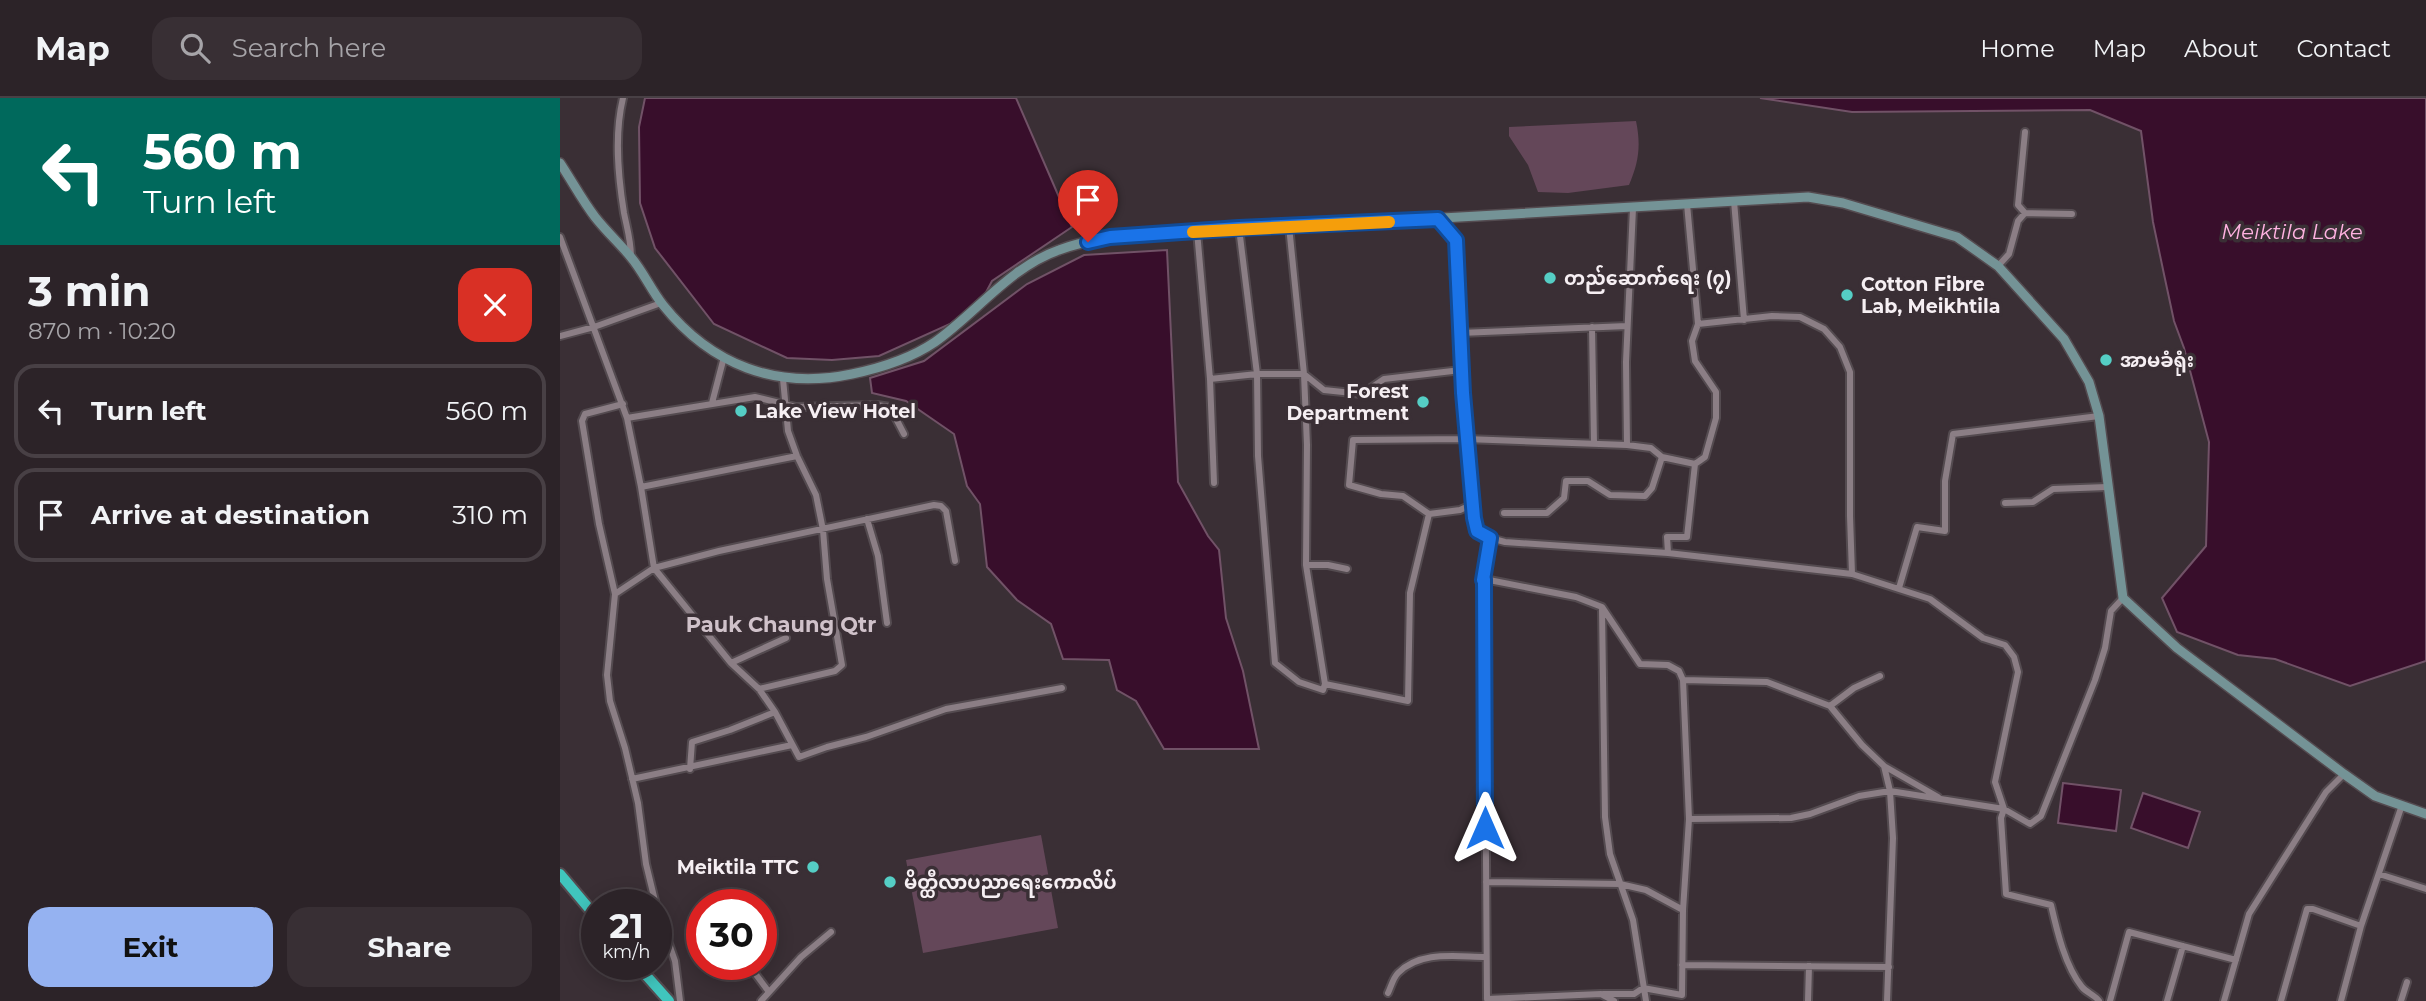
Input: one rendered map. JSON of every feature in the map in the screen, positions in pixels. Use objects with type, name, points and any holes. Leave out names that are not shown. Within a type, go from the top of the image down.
[{"type":"highway","points":[[560,874],[581,899]]},
{"type":"highway","points":[[650,980],[669,1001]]},
{"type":"street","points":[[623,98],[618,134],[619,170],[631,257]]},
{"type":"street","points":[[2025,132],[2018,205],[2025,213],[2072,214]]},
{"type":"street","points":[[560,163],[593,215],[631,257],[661,303],[692,334],[724,357],[763,374],[783,379],[835,378],[904,359],[935,342],[1011,278],[1057,250],[1110,237],[1808,197],[1843,203],[1957,237],[1998,267],[2064,339],[2089,382],[2099,416],[2123,598],[2177,648],[2344,775],[2375,796],[2426,814]]},
{"type":"street","points":[[1734,201],[1744,320]]},
{"type":"street","points":[[1473,504],[1460,510],[1429,514],[1403,496],[1381,494],[1349,485],[1353,440],[1466,439],[1594,444],[1651,448],[1662,457],[1695,464],[1705,457],[1716,418],[1716,392],[1695,361],[1692,341],[1698,324],[1687,204]]},
{"type":"street","points":[[1627,446],[1627,326],[1633,208]]},
{"type":"street","points":[[1998,267],[2009,254],[2018,221],[2025,213]]},
{"type":"street","points":[[1438,219],[1456,240],[1461,370],[1477,531],[1505,542],[1668,553],[1852,574],[1930,599],[1983,638],[2005,645],[2014,657],[2018,672],[1995,782],[2004,809],[2001,818],[2006,894],[2051,905],[2060,945],[2083,989],[2099,1001]]},
{"type":"street","points":[[1239,228],[1257,374],[1258,456],[1275,663],[1299,682],[1323,690],[1325,684],[1306,565],[1307,445],[1304,374],[1289,226]]},
{"type":"street","points":[[1197,231],[1210,379],[1214,484]]},
{"type":"street","points":[[560,237],[627,418],[654,568],[731,663],[759,689],[775,712],[799,757],[946,709],[1062,688]]},
{"type":"street","points":[[560,336],[661,303]]},
{"type":"street","points":[[1698,324],[1772,316],[1800,317],[1824,329],[1840,347],[1850,372],[1852,574]]},
{"type":"street","points":[[1460,333],[1627,326]]},
{"type":"street","points":[[1592,327],[1594,444]]},
{"type":"street","points":[[712,403],[724,357]]},
{"type":"street","points":[[1210,379],[1257,374],[1304,374],[1324,390],[1362,394],[1384,379],[1461,370]]},
{"type":"street","points":[[759,689],[835,671],[842,665],[816,495],[788,431],[783,379]]},
{"type":"street","points":[[627,418],[755,397],[796,407],[890,407],[904,434]]},
{"type":"street","points":[[623,404],[585,414],[582,421],[599,524],[615,594],[607,675],[610,701],[638,803],[652,889]]},
{"type":"street","points":[[1899,588],[1917,527],[1945,531],[1945,481],[1953,435],[2099,416]]},
{"type":"street","points":[[641,487],[797,456]]},
{"type":"street","points":[[1504,513],[1547,513],[1564,498],[1566,481],[1588,481],[1610,495],[1644,496],[1651,488],[1662,457]]},
{"type":"street","points":[[1668,553],[1667,537],[1687,537],[1695,464]]},
{"type":"street","points":[[2005,503],[2033,502],[2053,489],[2107,487]]},
{"type":"street","points":[[615,594],[654,568],[915,508],[941,506],[946,511],[955,561]]},
{"type":"street","points":[[1325,684],[1408,701],[1410,593],[1429,514]]},
{"type":"street","points":[[867,519],[878,556],[887,623]]},
{"type":"street","points":[[1490,538],[1483,580],[1487,1000],[1601,994],[1634,998],[1643,988]]},
{"type":"street","points":[[1306,565],[1348,569]]},
{"type":"street","points":[[1484,579],[1576,597],[1602,607],[1640,664],[1668,666],[1679,671],[1682,680],[1689,819],[1683,910],[1682,995],[1643,988]]},
{"type":"street","points":[[1689,819],[1791,818],[1859,796],[1890,791],[2004,809],[2030,824],[2041,816],[2095,680],[2105,648],[2111,611],[2123,598]]},
{"type":"street","points":[[1602,607],[1605,817],[1610,854],[1633,920],[1646,1001]]},
{"type":"street","points":[[731,663],[786,638]]},
{"type":"street","points":[[1830,706],[1854,688],[1880,676]]},
{"type":"street","points":[[1682,680],[1767,682],[1830,706],[1862,745],[1884,766],[1943,800]]},
{"type":"street","points":[[690,769],[692,742],[775,712]]},
{"type":"street","points":[[632,779],[690,769],[734,756],[792,745]]},
{"type":"street","points":[[1884,766],[1890,791],[1893,838],[1887,1001]]},
{"type":"street","points":[[2224,1001],[2249,914],[2326,792],[2344,775]]},
{"type":"street","points":[[2341,1001],[2361,926],[2402,805]]},
{"type":"street","points":[[2379,874],[2426,889]]},
{"type":"street","points":[[1486,882],[1620,884],[1646,890],[1683,910]]},
{"type":"street","points":[[2281,1001],[2307,909],[2361,926]]},
{"type":"street","points":[[761,1001],[801,957],[831,932]]},
{"type":"street","points":[[2110,1001],[2129,932],[2236,960]]},
{"type":"street","points":[[2167,1001],[2183,946]]},
{"type":"street","points":[[672,952],[680,1001]]},
{"type":"street","points":[[1388,993],[1396,974],[1426,957],[1486,957]]},
{"type":"street","points":[[1682,965],[1889,967]]},
{"type":"street","points":[[1808,1001],[1809,967]]},
{"type":"street","points":[[760,980],[769,992]]},
{"type":"street","points":[[2401,1001],[2407,982]]},
{"type":"street","points":[[1601,994],[1614,1001]]},
{"type":"shaded area","points":[[1636,121],[1638,153],[1629,185],[1568,193],[1538,192],[1528,165],[1509,136],[1509,127]]},
{"type":"shaded area","points":[[1041,835],[1058,928],[923,953],[906,860]]},
{"type":"water","points":[[645,98],[1016,98],[1072,227],[992,281],[983,298],[950,324],[879,356],[832,360],[787,358],[714,324],[655,248],[640,203],[639,127]]},
{"type":"water","name":"Meiktila Lake","points":[[1760,98],[2426,98],[2426,661],[2350,686],[2275,659],[2238,655],[2177,632],[2162,598],[2206,546],[2209,442],[2184,348],[2174,321],[2153,222],[2141,131],[2090,110],[1852,112]]},
{"type":"water","points":[[1167,250],[1178,482],[1208,536],[1219,550],[1226,618],[1243,671],[1259,749],[1164,749],[1136,701],[1117,690],[1109,660],[1063,659],[1051,624],[1017,600],[987,567],[980,504],[967,486],[954,434],[906,401],[872,393],[870,378],[924,361],[1027,284],[1084,255]]},
{"type":"water","points":[[2063,783],[2121,790],[2116,831],[2058,823]]},
{"type":"water","points":[[2143,793],[2200,812],[2188,848],[2131,828]]},
{"type":"slow traffic","points":[[1193,232],[1389,222]]},
{"type":"place","name":"တည်ဆောက်ရေး (၇)","points":[[1550,278]]},
{"type":"place","name":"Cotton Fibre Lab, Meikhtila","points":[[1847,295]]},
{"type":"place","name":"အာမခံရုံး","points":[[2106,360]]},
{"type":"place","name":"Forest Department","points":[[1423,402]]},
{"type":"place","name":"Lake View Hotel","points":[[741,411]]},
{"type":"place","name":"Meiktila TTC","points":[[813,867]]},
{"type":"place","name":"မိတ္ထီလာပညာရေးကောလိပ်","points":[[890,882]]},
{"type":"district","name":"Pauk Chaung Qtr","points":[[781,625]]},
{"type":"route","points":[[1088,242],[1110,237],[1239,228],[1438,219],[1456,240],[1463,393],[1474,518],[1477,531],[1490,538],[1483,580],[1485,828]]}]
